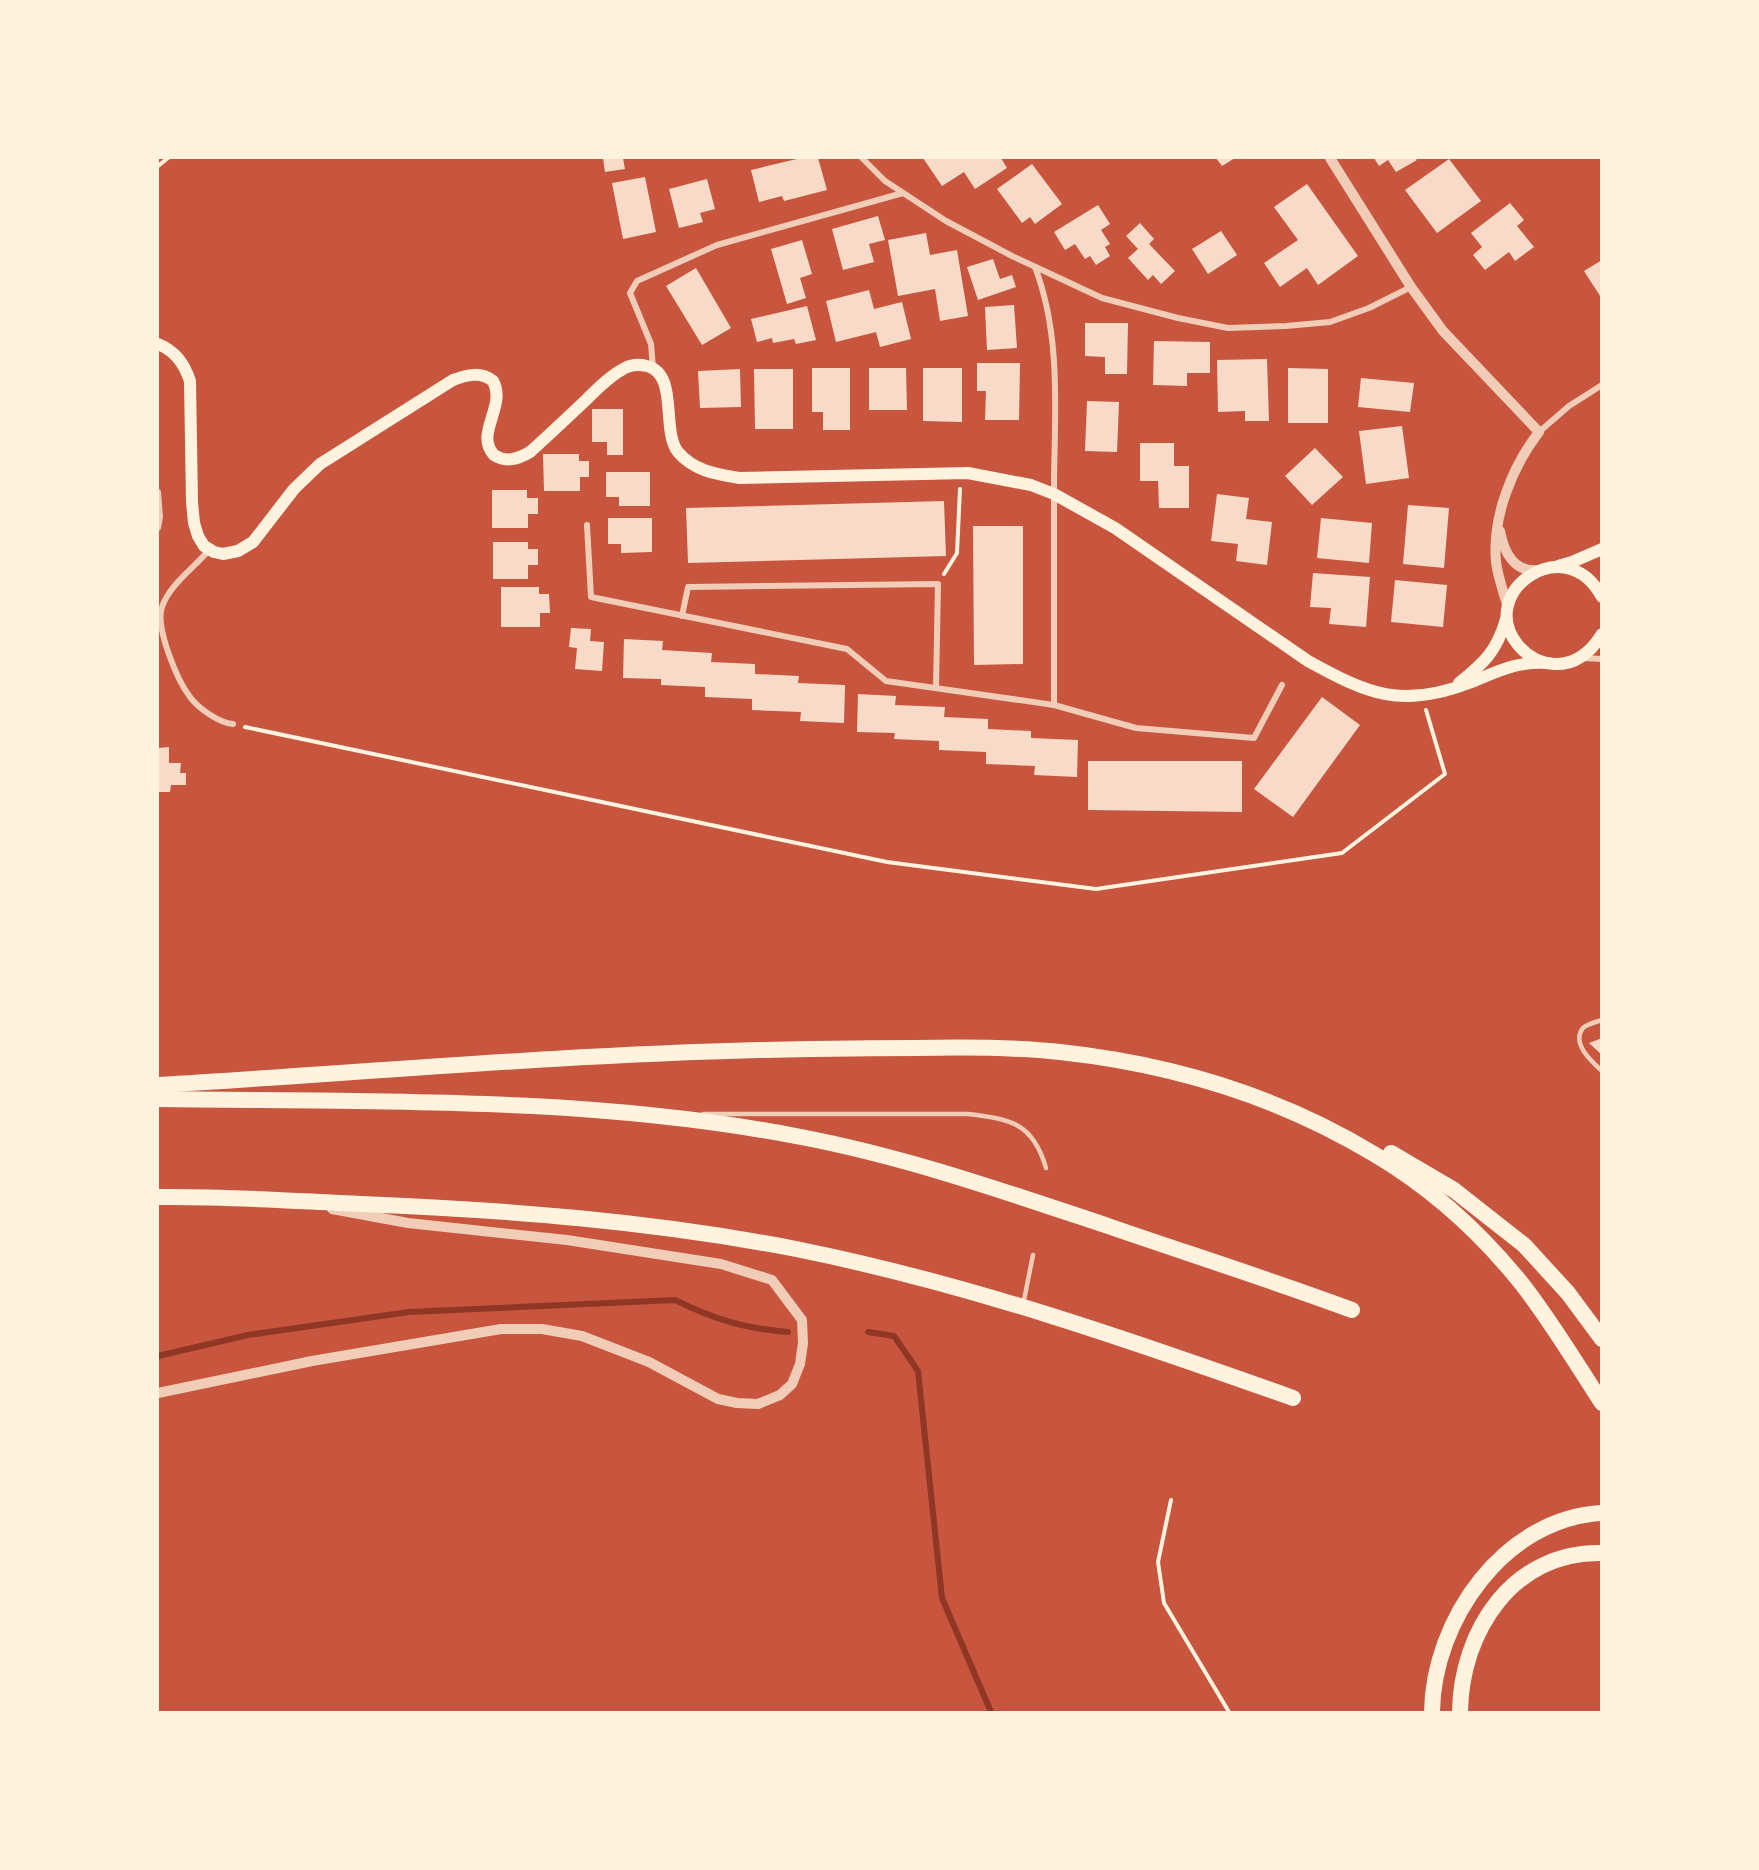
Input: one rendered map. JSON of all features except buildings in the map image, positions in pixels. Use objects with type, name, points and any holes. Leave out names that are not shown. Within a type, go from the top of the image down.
[{"type":"highway","points":[[158,1085],[668,1052],[986,1047],[1058,1052],[1128,1061],[1195,1076],[1309,1115],[1379,1146],[1454,1190],[1524,1245],[1568,1293],[1602,1339]]},
{"type":"highway","points":[[158,1099],[472,1104],[638,1114],[789,1135],[911,1162],[967,1179],[1352,1310]]},
{"type":"highway","points":[[1276,1105],[1320,1124],[1377,1155],[1430,1192],[1478,1236],[1522,1284],[1602,1402]]},
{"type":"highway","points":[[158,1197],[539,1213],[696,1232],[798,1250],[874,1267],[1023,1308],[1177,1357],[1293,1398]]},
{"type":"highway","points":[[1432,1713],[1432,1691],[1439,1656],[1452,1622],[1473,1589],[1500,1559],[1534,1533],[1570,1517],[1602,1513]]},
{"type":"highway","points":[[1460,1713],[1464,1673],[1471,1648],[1497,1601],[1517,1582],[1548,1562],[1580,1552],[1602,1553]]},
{"type":"main road","points":[[158,344],[174,353],[181,361],[190,381],[193,517],[198,536],[209,550],[218,554],[228,554],[248,546],[294,489],[320,465],[453,380],[481,375],[493,381],[498,394],[487,435],[487,444],[494,455],[506,460],[522,457],[530,452],[606,381],[626,367],[637,364],[653,368],[662,376],[666,391],[671,438],[677,450],[691,464],[710,473],[739,478],[960,473],[1031,485],[1054,494],[1115,528],[1308,661],[1341,680],[1374,692],[1401,697],[1418,697],[1451,689],[1510,666],[1533,662],[1559,664],[1577,659],[1593,647],[1602,634]]},
{"type":"main road","points":[[1451,689],[1486,661],[1503,632],[1514,591],[1524,579],[1538,570],[1572,562],[1602,549]]},
{"type":"main road","points":[[1554,567],[1566,568],[1588,578],[1602,597]]},
{"type":"main road","points":[[1508,611],[1509,629],[1523,652],[1548,663]]},
{"type":"street","points":[[862,158],[885,181],[946,221],[1035,267],[1102,298],[1178,318],[1228,328],[1286,326],[1330,321],[1369,308],[1411,287]]},
{"type":"street","points":[[1330,158],[1411,287],[1443,331],[1539,432]]},
{"type":"street","points":[[653,368],[651,344],[630,293],[637,281],[717,245],[903,193]]},
{"type":"street","points":[[1035,267],[1045,292],[1051,325],[1055,389],[1054,705]]},
{"type":"street","points":[[1508,611],[1496,564],[1495,550],[1500,516],[1515,468],[1539,432],[1569,406],[1602,385]]},
{"type":"street","points":[[158,492],[160,516],[158,528]]},
{"type":"street","points":[[1500,516],[1500,533],[1505,552],[1514,563],[1529,571],[1538,570]]},
{"type":"street","points":[[587,525],[591,597],[847,649],[886,681],[1054,705],[1136,728],[1254,738],[1282,684]]},
{"type":"street","points":[[209,550],[169,594],[159,621],[178,676],[192,700],[227,724],[233,724]]},
{"type":"street","points":[[682,615],[688,586],[938,584],[936,688]]},
{"type":"street","points":[[1577,659],[1588,657],[1602,659]]},
{"type":"street","points":[[158,1393],[312,1361],[501,1329],[542,1329],[582,1336],[649,1362],[718,1399],[737,1403],[758,1404],[780,1395],[792,1384],[800,1364],[803,1343],[802,1320],[772,1280],[742,1270],[721,1264],[567,1240],[408,1223],[287,1201]]},
{"type":"lane","points":[[1602,1020],[1584,1027],[1579,1036],[1580,1045],[1602,1071]]},
{"type":"lane","points":[[638,1114],[968,1114],[993,1117],[1016,1124],[1032,1135],[1042,1152],[1046,1168]]},
{"type":"lane","points":[[1023,1308],[1033,1255]]},
{"type":"path","points":[[158,166],[168,158]]},
{"type":"path","points":[[938,584],[957,553],[960,473]]},
{"type":"path","points":[[233,724],[887,862],[1096,889],[1342,853],[1445,774],[1426,709]]},
{"type":"path","points":[[1171,1500],[1158,1562],[1164,1604],[1229,1713]]},
{"type":"waterway","points":[[158,1356],[248,1335],[409,1312],[675,1300],[730,1322],[788,1332]]},
{"type":"waterway","points":[[868,1332],[894,1336],[918,1371],[942,1598],[991,1712]]}]
